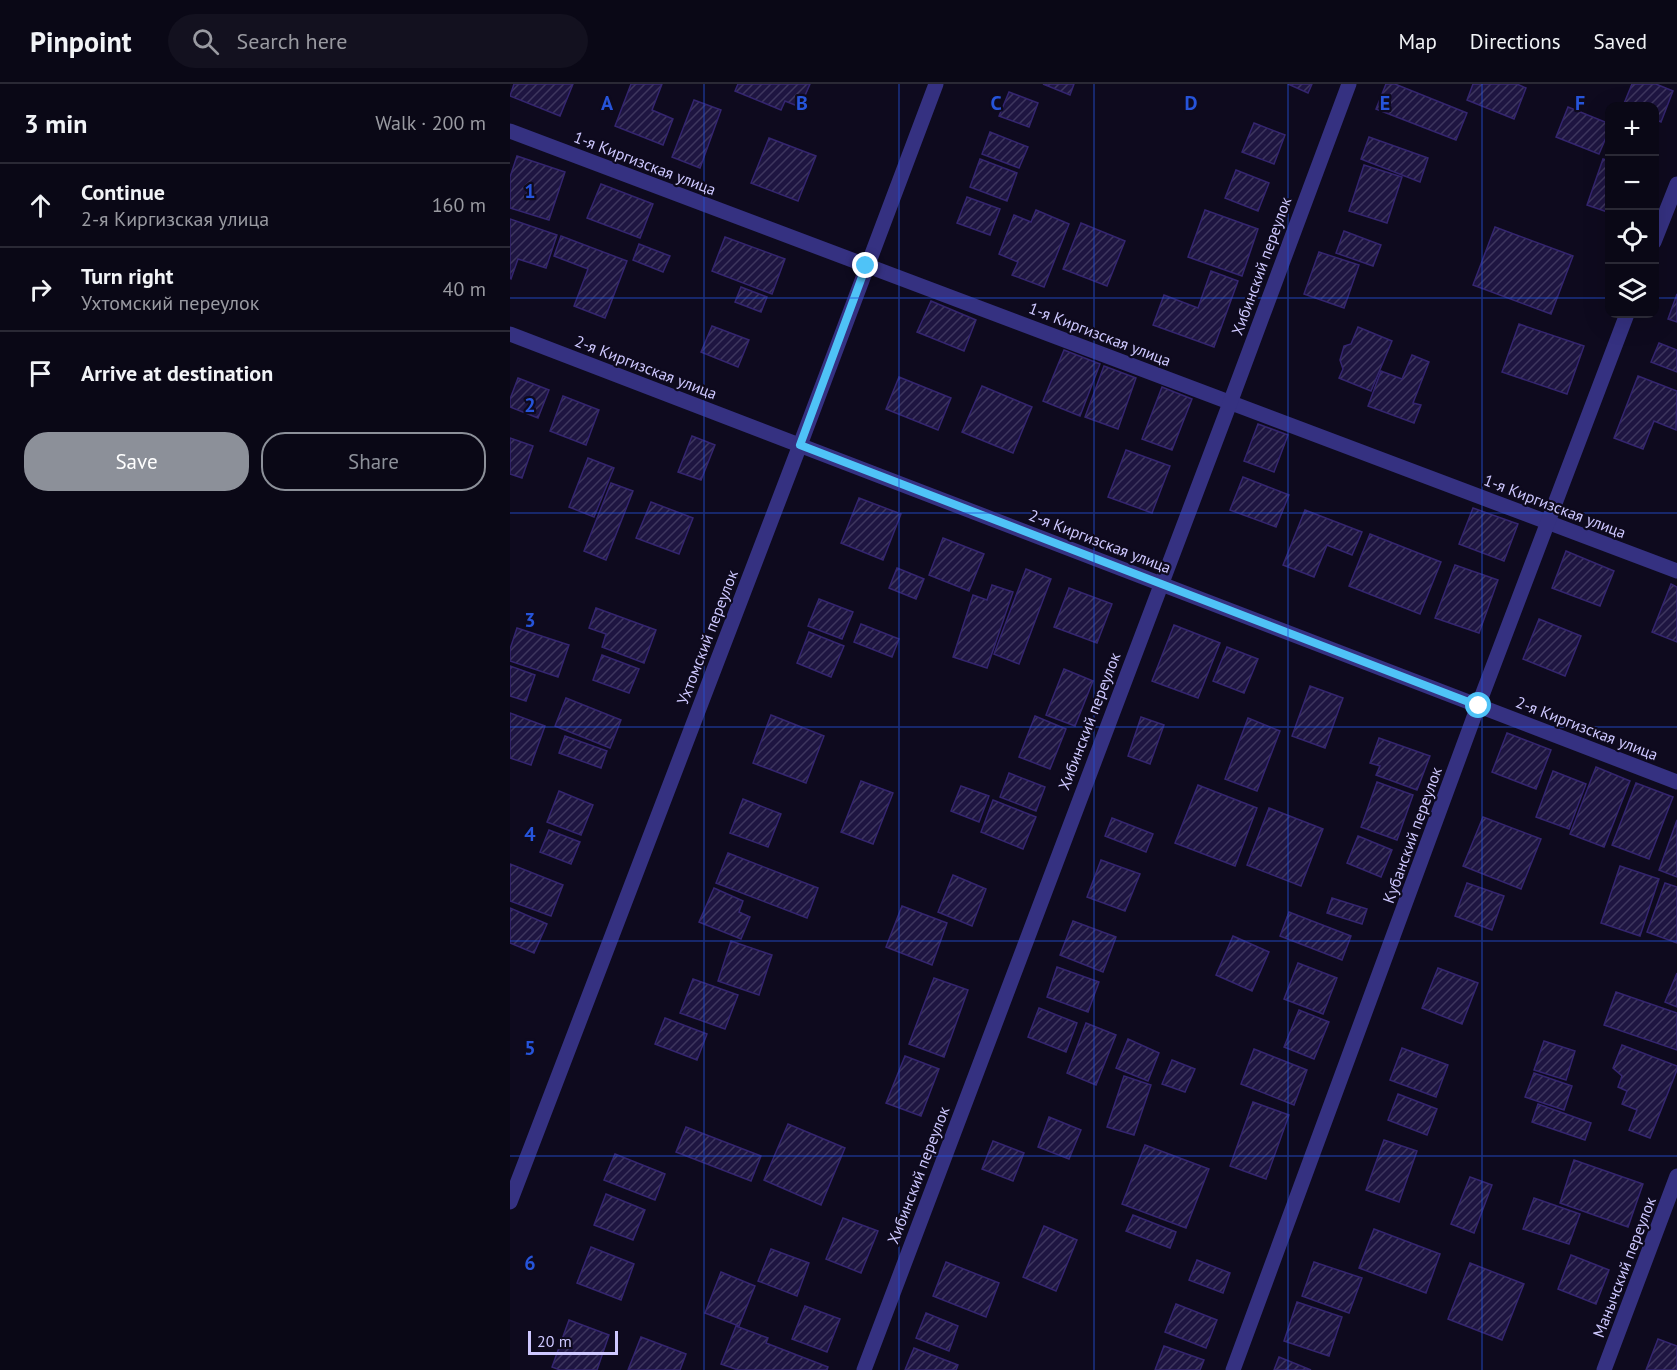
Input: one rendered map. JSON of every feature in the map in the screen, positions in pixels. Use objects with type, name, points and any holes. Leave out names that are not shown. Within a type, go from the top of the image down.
[{"type":"street","name":"Ухтомский переулок","points":[[510,1202],[936,84]]},
{"type":"street","name":"Хибинский переулок","points":[[864,1370],[1349,84]]},
{"type":"street","name":"1-я Киргизская улица","points":[[510,131],[1677,571]]},
{"type":"street","points":[[1659,229],[1677,184]]},
{"type":"street","name":"Кубанский переулок","points":[[1233,1370],[1547,522],[1625,318]]},
{"type":"street","name":"2-я Киргизская улица","points":[[510,334],[1677,782]]},
{"type":"street","name":"Манычский переулок","points":[[1604,1370],[1677,1176]]},
{"type":"building","points":[[514,84],[573,84],[560,116],[510,96]]},
{"type":"building","points":[[631,84],[662,84],[652,110],[673,119],[663,145],[615,126]]},
{"type":"building","points":[[738,84],[810,84],[800,107],[785,101],[781,110],[735,91]]},
{"type":"building","points":[[1043,84],[1074,84],[1070,95]]},
{"type":"building","points":[[1288,84],[1312,84],[1308,93]]},
{"type":"building","points":[[1386,84],[1395,84],[1467,113],[1456,140],[1376,109]]},
{"type":"building","points":[[1473,84],[1517,84],[1526,88],[1514,119],[1467,100]]},
{"type":"building","points":[[1632,84],[1656,84],[1673,91],[1661,122],[1659,121],[1659,102],[1625,102]]},
{"type":"building","points":[[1009,92],[1038,103],[1029,127],[999,116]]},
{"type":"building","points":[[694,100],[721,110],[700,168],[672,157]]},
{"type":"building","points":[[1568,107],[1605,122],[1605,140],[1599,154],[1556,137]]},
{"type":"building","points":[[1254,123],[1285,135],[1274,164],[1242,152]]},
{"type":"building","points":[[990,132],[1028,147],[1019,168],[982,154]]},
{"type":"building","points":[[1369,137],[1428,158],[1420,182],[1361,159]]},
{"type":"building","points":[[769,138],[816,156],[798,201],[751,183]]},
{"type":"building","points":[[517,156],[565,172],[549,220],[510,208],[510,177]]},
{"type":"building","points":[[980,159],[1017,173],[1007,201],[970,187]]},
{"type":"building","points":[[1603,159],[1605,160],[1605,211],[1587,205]]},
{"type":"building","points":[[1364,165],[1402,177],[1387,223],[1349,211]]},
{"type":"building","points":[[1236,170],[1269,183],[1258,211],[1225,198]]},
{"type":"building","points":[[601,184],[653,204],[640,238],[587,218]]},
{"type":"building","points":[[967,197],[1000,209],[990,235],[957,223]]},
{"type":"building","points":[[1036,210],[1069,224],[1044,287],[1012,275],[1018,262],[999,254],[1014,215],[1031,222]]},
{"type":"building","points":[[1205,210],[1258,229],[1242,276],[1188,257]]},
{"type":"building","points":[[510,219],[557,235],[546,268],[518,259],[510,278]]},
{"type":"building","points":[[1081,223],[1125,241],[1107,286],[1063,269]]},
{"type":"building","points":[[1495,227],[1573,256],[1551,314],[1473,285]]},
{"type":"building","points":[[1344,231],[1381,245],[1373,266],[1336,253]]},
{"type":"building","points":[[561,236],[627,261],[605,318],[574,306],[588,269],[554,256]]},
{"type":"building","points":[[725,237],[785,259],[772,294],[712,271]]},
{"type":"building","points":[[639,244],[670,256],[663,272],[633,260]]},
{"type":"building","points":[[1319,252],[1359,265],[1344,308],[1304,294]]},
{"type":"building","points":[[1211,271],[1238,281],[1214,347],[1153,325],[1164,295],[1198,308]]},
{"type":"building","points":[[741,287],[767,297],[761,312],[735,302]]},
{"type":"building","points":[[1677,294],[1677,322],[1668,319]]},
{"type":"building","points":[[931,301],[976,320],[964,351],[917,332]]},
{"type":"building","points":[[1519,324],[1584,346],[1567,394],[1502,372]]},
{"type":"building","points":[[712,326],[749,340],[738,367],[701,352]]},
{"type":"building","points":[[1358,327],[1392,341],[1371,391],[1339,378],[1343,369],[1340,360],[1344,346],[1351,344]]},
{"type":"building","points":[[1659,343],[1677,350],[1677,372],[1651,362]]},
{"type":"building","points":[[1064,350],[1100,364],[1080,416],[1043,401]]},
{"type":"building","points":[[1412,355],[1429,362],[1413,403],[1421,405],[1414,423],[1368,406],[1381,371],[1402,379]]},
{"type":"building","points":[[1104,366],[1136,378],[1118,429],[1085,417]]},
{"type":"building","points":[[1638,376],[1677,391],[1676,430],[1654,421],[1643,449],[1614,438]]},
{"type":"building","points":[[899,377],[951,398],[938,430],[886,409]]},
{"type":"building","points":[[518,378],[549,390],[538,418],[510,407],[510,399]]},
{"type":"building","points":[[982,386],[1032,407],[1013,453],[962,432]]},
{"type":"building","points":[[1162,387],[1192,399],[1172,450],[1142,439]]},
{"type":"building","points":[[563,396],[599,410],[586,445],[550,431]]},
{"type":"building","points":[[1258,424],[1288,435],[1274,472],[1244,461]]},
{"type":"building","points":[[692,436],[715,445],[701,480],[678,472]]},
{"type":"building","points":[[510,438],[533,446],[522,478],[510,474]]},
{"type":"building","points":[[1126,450],[1170,466],[1152,513],[1108,497]]},
{"type":"building","points":[[588,458],[614,468],[594,517],[569,507]]},
{"type":"building","points":[[1243,477],[1289,495],[1276,527],[1230,510]]},
{"type":"building","points":[[611,483],[633,491],[606,560],[584,551]]},
{"type":"building","points":[[859,498],[901,514],[883,560],[841,543]]},
{"type":"building","points":[[651,502],[693,518],[679,554],[636,538]]},
{"type":"building","points":[[1473,508],[1518,524],[1504,561],[1459,544]]},
{"type":"building","points":[[1305,510],[1362,532],[1352,555],[1327,545],[1314,577],[1283,565]]},
{"type":"building","points":[[1370,534],[1441,562],[1420,614],[1349,586]]},
{"type":"building","points":[[943,538],[984,554],[969,591],[929,575]]},
{"type":"building","points":[[1566,551],[1614,571],[1600,606],[1552,588]]},
{"type":"building","points":[[1455,565],[1498,580],[1479,633],[1435,618]]},
{"type":"building","points":[[897,568],[924,579],[916,599],[889,588]]},
{"type":"building","points":[[1026,569],[1051,579],[1019,664],[994,654]]},
{"type":"building","points":[[1671,584],[1677,587],[1677,642],[1652,632]]},
{"type":"building","points":[[992,585],[1013,592],[987,668],[953,657],[973,595],[987,600]]},
{"type":"building","points":[[1069,588],[1112,604],[1097,643],[1054,627]]},
{"type":"building","points":[[819,599],[853,612],[842,639],[808,626]]},
{"type":"building","points":[[596,608],[656,630],[644,663],[602,647],[606,634],[589,628]]},
{"type":"building","points":[[1539,619],[1581,636],[1565,676],[1523,659]]},
{"type":"building","points":[[861,624],[899,639],[892,657],[854,642]]},
{"type":"building","points":[[1174,625],[1220,643],[1198,698],[1152,681]]},
{"type":"building","points":[[517,628],[569,645],[558,677],[510,661],[510,649]]},
{"type":"building","points":[[809,632],[844,646],[831,677],[797,663]]},
{"type":"building","points":[[1227,647],[1258,659],[1244,693],[1213,681]]},
{"type":"building","points":[[602,655],[639,669],[629,693],[593,680]]},
{"type":"building","points":[[510,666],[535,675],[526,701],[510,696]]},
{"type":"building","points":[[1064,669],[1093,681],[1075,726],[1046,715]]},
{"type":"building","points":[[1310,686],[1343,698],[1325,748],[1292,736]]},
{"type":"building","points":[[566,698],[621,720],[610,748],[555,726]]},
{"type":"building","points":[[510,713],[545,726],[531,765],[510,758]]},
{"type":"building","points":[[771,715],[824,736],[806,783],[753,763]]},
{"type":"building","points":[[1035,716],[1066,729],[1050,769],[1019,757]]},
{"type":"building","points":[[1141,717],[1164,725],[1150,764],[1128,756]]},
{"type":"building","points":[[1248,718],[1280,731],[1257,791],[1225,779]]},
{"type":"building","points":[[1507,733],[1551,750],[1536,789],[1492,772]]},
{"type":"building","points":[[565,736],[607,751],[601,768],[559,753]]},
{"type":"building","points":[[1379,738],[1430,756],[1417,790],[1376,775],[1380,766],[1370,763]]},
{"type":"building","points":[[1596,767],[1630,781],[1604,847],[1570,834]]},
{"type":"building","points":[[1553,771],[1586,784],[1569,829],[1536,817]]},
{"type":"building","points":[[1009,773],[1045,787],[1036,811],[1000,797]]},
{"type":"building","points":[[861,781],[893,793],[873,844],[841,832]]},
{"type":"building","points":[[1377,782],[1413,795],[1397,840],[1361,827]]},
{"type":"building","points":[[1636,783],[1673,797],[1649,859],[1612,845]]},
{"type":"building","points":[[1198,785],[1257,808],[1235,866],[1175,843]]},
{"type":"building","points":[[961,786],[989,796],[979,822],[951,811]]},
{"type":"building","points":[[559,791],[593,805],[581,835],[547,822]]},
{"type":"building","points":[[743,799],[781,814],[768,847],[730,833]]},
{"type":"building","points":[[993,800],[1036,817],[1023,849],[981,832]]},
{"type":"building","points":[[1269,808],[1323,829],[1301,886],[1247,865]]},
{"type":"building","points":[[1483,817],[1541,839],[1521,889],[1463,866]]},
{"type":"building","points":[[1112,818],[1153,834],[1146,852],[1105,836]]},
{"type":"building","points":[[1677,820],[1677,877],[1659,870]]},
{"type":"building","points":[[549,830],[580,842],[571,864],[540,852]]},
{"type":"building","points":[[1358,836],[1392,850],[1381,877],[1347,863]]},
{"type":"building","points":[[728,853],[818,888],[807,918],[716,883]]},
{"type":"building","points":[[1101,860],[1140,874],[1125,911],[1087,897]]},
{"type":"building","points":[[510,864],[563,885],[551,916],[510,901]]},
{"type":"building","points":[[1620,866],[1659,879],[1640,936],[1601,923]]},
{"type":"building","points":[[953,875],[986,889],[972,926],[938,912]]},
{"type":"building","points":[[1467,883],[1504,896],[1492,930],[1455,916]]},
{"type":"building","points":[[1665,883],[1677,887],[1677,943],[1647,932]]},
{"type":"building","points":[[714,888],[743,901],[739,912],[750,917],[741,939],[699,922]]},
{"type":"building","points":[[1332,898],[1367,909],[1362,924],[1327,913]]},
{"type":"building","points":[[902,906],[947,923],[932,965],[886,947]]},
{"type":"building","points":[[510,908],[547,924],[534,953],[510,943]]},
{"type":"building","points":[[1289,912],[1351,936],[1342,960],[1280,936]]},
{"type":"building","points":[[1073,921],[1116,937],[1103,972],[1060,955]]},
{"type":"building","points":[[1233,936],[1269,952],[1252,991],[1216,975]]},
{"type":"building","points":[[731,941],[772,955],[759,995],[718,981]]},
{"type":"building","points":[[1298,963],[1337,978],[1323,1014],[1284,999]]},
{"type":"building","points":[[1057,967],[1099,982],[1088,1012],[1047,997]]},
{"type":"building","points":[[1438,968],[1478,983],[1462,1024],[1422,1008]]},
{"type":"building","points":[[1677,973],[1677,1007],[1665,1002]]},
{"type":"building","points":[[934,978],[968,990],[944,1057],[909,1044]]},
{"type":"building","points":[[693,979],[738,995],[725,1029],[680,1013]]},
{"type":"building","points":[[1616,992],[1677,1013],[1677,1050],[1604,1025]]},
{"type":"building","points":[[1039,1008],[1077,1023],[1066,1052],[1028,1037]]},
{"type":"building","points":[[1299,1010],[1329,1022],[1314,1059],[1284,1047]]},
{"type":"building","points":[[665,1018],[707,1034],[697,1060],[655,1044]]},
{"type":"building","points":[[1086,1023],[1116,1035],[1096,1085],[1067,1073]]},
{"type":"building","points":[[1128,1039],[1159,1053],[1148,1081],[1116,1068]]},
{"type":"building","points":[[1544,1041],[1575,1051],[1566,1080],[1534,1070]]},
{"type":"building","points":[[1622,1045],[1677,1066],[1650,1138],[1629,1130],[1637,1110],[1622,1104],[1627,1091],[1618,1087],[1622,1076],[1613,1068]]},
{"type":"building","points":[[1402,1048],[1448,1065],[1436,1097],[1390,1080]]},
{"type":"building","points":[[1254,1049],[1307,1070],[1294,1105],[1241,1084]]},
{"type":"building","points":[[905,1056],[939,1069],[921,1116],[886,1103]]},
{"type":"building","points":[[1172,1060],[1195,1069],[1185,1092],[1162,1084]]},
{"type":"building","points":[[1534,1073],[1572,1086],[1564,1110],[1525,1097]]},
{"type":"building","points":[[1124,1076],[1151,1085],[1134,1135],[1107,1127]]},
{"type":"building","points":[[1398,1094],[1437,1109],[1427,1135],[1388,1120]]},
{"type":"building","points":[[1253,1102],[1289,1115],[1266,1179],[1230,1166]]},
{"type":"building","points":[[1538,1104],[1591,1123],[1585,1140],[1532,1122]]},
{"type":"building","points":[[1049,1117],[1081,1130],[1069,1159],[1038,1147]]},
{"type":"building","points":[[788,1124],[845,1148],[821,1205],[764,1180]]},
{"type":"building","points":[[686,1127],[761,1156],[751,1181],[676,1152]]},
{"type":"building","points":[[1384,1140],[1417,1151],[1399,1202],[1366,1190]]},
{"type":"building","points":[[993,1141],[1024,1153],[1013,1181],[982,1169]]},
{"type":"building","points":[[1145,1145],[1209,1169],[1186,1228],[1122,1204]]},
{"type":"building","points":[[615,1154],[665,1174],[655,1200],[604,1180]]},
{"type":"building","points":[[1574,1160],[1643,1184],[1628,1227],[1560,1203]]},
{"type":"building","points":[[1470,1177],[1492,1185],[1474,1233],[1451,1224]]},
{"type":"building","points":[[606,1194],[645,1210],[633,1240],[594,1225]]},
{"type":"building","points":[[1534,1198],[1580,1214],[1569,1244],[1523,1229]]},
{"type":"building","points":[[1133,1215],[1176,1232],[1170,1248],[1126,1231]]},
{"type":"building","points":[[843,1218],[878,1231],[861,1273],[826,1259]]},
{"type":"building","points":[[1044,1226],[1077,1240],[1056,1291],[1023,1277]]},
{"type":"building","points":[[1374,1229],[1440,1254],[1426,1293],[1359,1268]]},
{"type":"building","points":[[591,1247],[634,1264],[621,1300],[577,1283]]},
{"type":"building","points":[[771,1249],[809,1263],[797,1296],[758,1281]]},
{"type":"building","points":[[1571,1255],[1609,1270],[1596,1304],[1558,1289]]},
{"type":"building","points":[[1197,1260],[1230,1273],[1223,1293],[1189,1280]]},
{"type":"building","points":[[946,1262],[999,1283],[986,1317],[933,1296]]},
{"type":"building","points":[[1314,1262],[1362,1278],[1349,1313],[1302,1296]]},
{"type":"building","points":[[1470,1263],[1524,1284],[1502,1340],[1448,1319]]},
{"type":"building","points":[[721,1272],[755,1286],[739,1326],[705,1313]]},
{"type":"building","points":[[1297,1302],[1342,1317],[1329,1356],[1284,1341]]},
{"type":"building","points":[[1176,1304],[1217,1320],[1206,1348],[1165,1332]]},
{"type":"building","points":[[805,1306],[840,1319],[827,1352],[792,1339]]},
{"type":"building","points":[[926,1313],[958,1326],[949,1351],[916,1338]]},
{"type":"building","points":[[569,1320],[609,1335],[597,1370],[560,1370],[552,1367]]},
{"type":"building","points":[[736,1326],[768,1338],[766,1343],[828,1367],[827,1370],[738,1370],[721,1364]]},
{"type":"building","points":[[641,1337],[686,1354],[680,1370],[628,1370]]},
{"type":"building","points":[[1658,1339],[1677,1346],[1677,1370],[1646,1370]]},
{"type":"building","points":[[1164,1346],[1204,1360],[1200,1370],[1155,1370]]},
{"type":"building","points":[[914,1348],[958,1365],[956,1370],[905,1370]]},
{"type":"building","points":[[1279,1357],[1311,1370],[1274,1370]]},
{"type":"route","points":[[866,266],[800,445],[1479,706]]}]
